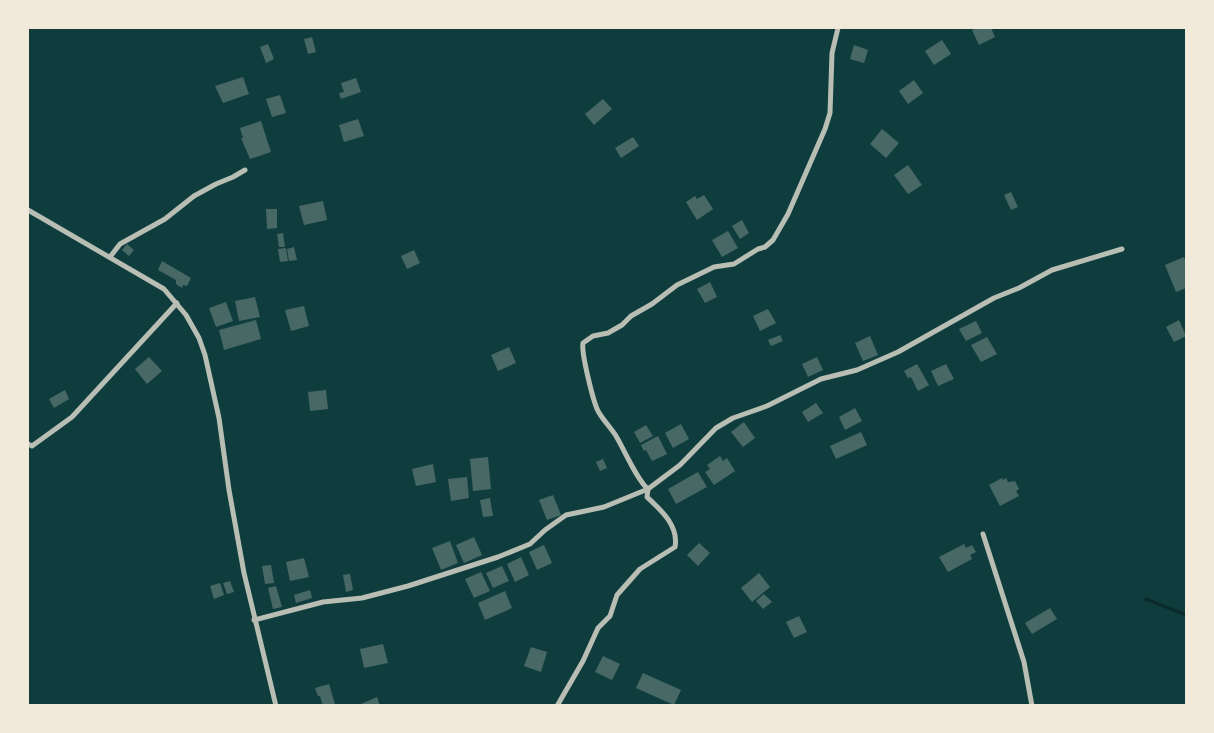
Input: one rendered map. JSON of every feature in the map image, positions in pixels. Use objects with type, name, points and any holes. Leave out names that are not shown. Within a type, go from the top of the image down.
[{"type":"street","points":[[648,489],[639,480],[617,438],[598,411],[583,357],[583,343],[592,336],[608,333],[622,325],[631,316],[652,304],[677,285],[714,267],[734,264],[758,249],[765,247],[773,240],[788,214],[825,129],[830,113],[832,53],[838,28]]},
{"type":"street","points":[[110,257],[120,244],[164,219],[194,196],[245,170]]},
{"type":"street","points":[[28,210],[159,286],[177,303],[199,338],[205,355],[218,418],[230,498],[254,620],[276,706]]},
{"type":"street","points":[[254,620],[322,602],[362,598],[408,586],[498,557],[530,544],[566,515],[604,507],[648,489],[680,465],[716,428],[733,418],[767,406],[821,380],[857,370],[898,352],[994,298],[1019,288],[1052,270],[1122,249]]},
{"type":"street","points":[[28,444],[32,446],[72,417],[177,303]]},
{"type":"street","points":[[557,706],[583,661],[598,628],[610,616],[617,595],[640,569],[653,559],[675,547],[675,534],[666,515],[647,497],[648,489]]},
{"type":"street","points":[[983,534],[1024,662],[1032,706]]},
{"type":"building","points":[[991,28],[995,37],[979,45],[972,30]]},
{"type":"building","points":[[312,37],[316,52],[308,54],[304,39]]},
{"type":"building","points":[[942,40],[951,54],[934,65],[925,51]]},
{"type":"building","points":[[268,44],[274,59],[266,63],[260,47]]},
{"type":"building","points":[[854,45],[868,50],[864,63],[850,59]]},
{"type":"building","points":[[243,77],[249,94],[223,103],[215,86]]},
{"type":"building","points":[[356,78],[361,92],[341,99],[339,93],[344,92],[341,83]]},
{"type":"building","points":[[914,80],[923,93],[908,104],[899,91]]},
{"type":"building","points":[[280,95],[286,113],[272,117],[266,99]]},
{"type":"building","points":[[603,99],[612,109],[594,125],[585,114]]},
{"type":"building","points":[[358,119],[364,136],[344,142],[339,125]]},
{"type":"building","points":[[261,121],[271,152],[250,159],[241,138],[243,138],[240,128]]},
{"type":"building","points":[[882,129],[899,143],[886,158],[870,144]]},
{"type":"building","points":[[633,137],[639,146],[621,158],[615,148]]},
{"type":"building","points":[[908,165],[922,185],[908,194],[894,175]]},
{"type":"building","points":[[1011,192],[1018,207],[1011,210],[1004,195]]},
{"type":"building","points":[[704,195],[713,209],[697,220],[686,202],[695,196],[697,199]]},
{"type":"building","points":[[323,201],[327,220],[304,225],[299,206]]},
{"type":"building","points":[[266,209],[277,209],[277,228],[267,229]]},
{"type":"building","points":[[742,220],[749,233],[740,239],[732,226]]},
{"type":"building","points":[[728,231],[738,248],[722,257],[712,240]]},
{"type":"building","points":[[283,233],[285,247],[279,247],[277,234]]},
{"type":"building","points":[[127,244],[134,250],[129,256],[122,250]]},
{"type":"building","points":[[294,247],[297,260],[289,261],[287,249]]},
{"type":"building","points":[[286,248],[288,261],[280,262],[278,249]]},
{"type":"building","points":[[414,250],[420,263],[407,269],[401,256]]},
{"type":"building","points":[[1184,257],[1186,263],[1186,288],[1176,292],[1165,265]]},
{"type":"building","points":[[162,261],[191,278],[187,286],[183,285],[182,288],[176,284],[176,280],[158,270]]},
{"type":"building","points":[[710,282],[717,297],[705,303],[697,289]]},
{"type":"building","points":[[255,297],[260,317],[239,321],[235,301]]},
{"type":"building","points":[[226,302],[233,321],[216,327],[209,308]]},
{"type":"building","points":[[304,306],[309,326],[291,331],[285,310]]},
{"type":"building","points":[[768,309],[776,323],[760,331],[753,316]]},
{"type":"building","points":[[256,320],[261,339],[224,350],[219,330]]},
{"type":"building","points":[[1179,320],[1186,336],[1174,342],[1166,327]]},
{"type":"building","points":[[976,321],[982,333],[966,341],[959,329]]},
{"type":"building","points":[[780,335],[783,341],[771,346],[768,340]]},
{"type":"building","points":[[870,336],[878,355],[863,361],[855,343]]},
{"type":"building","points":[[987,337],[997,354],[981,362],[971,345]]},
{"type":"building","points":[[509,347],[516,363],[498,371],[491,355]]},
{"type":"building","points":[[149,357],[162,371],[147,384],[135,369]]},
{"type":"building","points":[[817,357],[823,370],[808,377],[802,364]]},
{"type":"building","points":[[917,364],[929,385],[918,391],[911,377],[908,378],[904,371]]},
{"type":"building","points":[[946,364],[954,379],[938,386],[931,371]]},
{"type":"building","points":[[65,390],[69,399],[54,408],[49,399]]},
{"type":"building","points":[[326,390],[328,409],[310,411],[308,392]]},
{"type":"building","points":[[816,403],[823,413],[808,422],[802,412]]},
{"type":"building","points":[[855,408],[862,421],[845,430],[839,417]]},
{"type":"building","points":[[744,422],[755,438],[743,447],[731,432]]},
{"type":"building","points":[[681,424],[689,439],[673,448],[665,433]]},
{"type":"building","points":[[646,425],[653,436],[640,443],[634,432]]},
{"type":"building","points":[[861,432],[867,445],[836,459],[830,446]]},
{"type":"building","points":[[658,436],[667,454],[652,461],[641,445]]},
{"type":"building","points":[[720,456],[723,461],[727,458],[735,471],[714,485],[705,472],[710,469],[707,465]]},
{"type":"building","points":[[488,457],[491,489],[473,491],[470,459]]},
{"type":"building","points":[[603,459],[607,468],[600,471],[596,462]]},
{"type":"building","points":[[433,464],[436,482],[416,486],[412,469]]},
{"type":"building","points":[[698,472],[707,487],[676,504],[668,489]]},
{"type":"building","points":[[467,477],[469,498],[451,501],[448,479]]},
{"type":"building","points":[[1002,478],[1003,480],[1006,478],[1008,482],[1015,481],[1019,489],[1016,491],[1019,496],[1000,506],[989,485]]},
{"type":"building","points":[[553,495],[561,515],[547,520],[539,500]]},
{"type":"building","points":[[490,498],[493,516],[483,517],[480,500]]},
{"type":"building","points":[[474,537],[482,555],[464,563],[456,545]]},
{"type":"building","points":[[450,541],[458,563],[441,570],[432,548]]},
{"type":"building","points":[[699,543],[710,553],[698,566],[687,555]]},
{"type":"building","points":[[964,544],[966,548],[972,545],[976,552],[970,555],[972,559],[948,572],[939,557]]},
{"type":"building","points":[[544,545],[552,563],[537,570],[529,552]]},
{"type":"building","points":[[521,557],[529,575],[515,582],[507,564]]},
{"type":"building","points":[[304,558],[309,577],[290,581],[286,562]]},
{"type":"building","points":[[271,565],[274,583],[265,584],[262,566]]},
{"type":"building","points":[[502,566],[509,581],[493,588],[486,573]]},
{"type":"building","points":[[481,572],[490,591],[474,598],[465,579]]},
{"type":"building","points":[[759,573],[770,587],[752,602],[741,588]]},
{"type":"building","points":[[350,574],[353,590],[346,592],[343,575]]},
{"type":"building","points":[[230,581],[234,592],[227,594],[223,583]]},
{"type":"building","points":[[220,583],[224,595],[214,599],[210,586]]},
{"type":"building","points":[[276,586],[282,607],[273,609],[268,588]]},
{"type":"building","points":[[310,590],[312,598],[296,603],[294,595]]},
{"type":"building","points":[[505,591],[512,608],[485,620],[478,603]]},
{"type":"building","points":[[764,594],[772,602],[763,609],[756,601]]},
{"type":"building","points":[[1050,608],[1057,619],[1032,634],[1025,623]]},
{"type":"building","points":[[799,616],[807,632],[794,638],[786,622]]},
{"type":"building","points":[[383,644],[388,663],[364,668],[360,649]]},
{"type":"building","points":[[531,647],[547,652],[541,672],[524,666]]},
{"type":"building","points":[[603,656],[620,664],[612,680],[595,672]]},
{"type":"building","points":[[643,673],[681,690],[674,705],[636,688]]},
{"type":"building","points":[[329,684],[335,704],[323,706],[315,688]]},
{"type":"building","points":[[377,697],[380,706],[362,706],[361,704]]},
{"type":"waterway","points":[[1146,599],[1186,615]]}]
